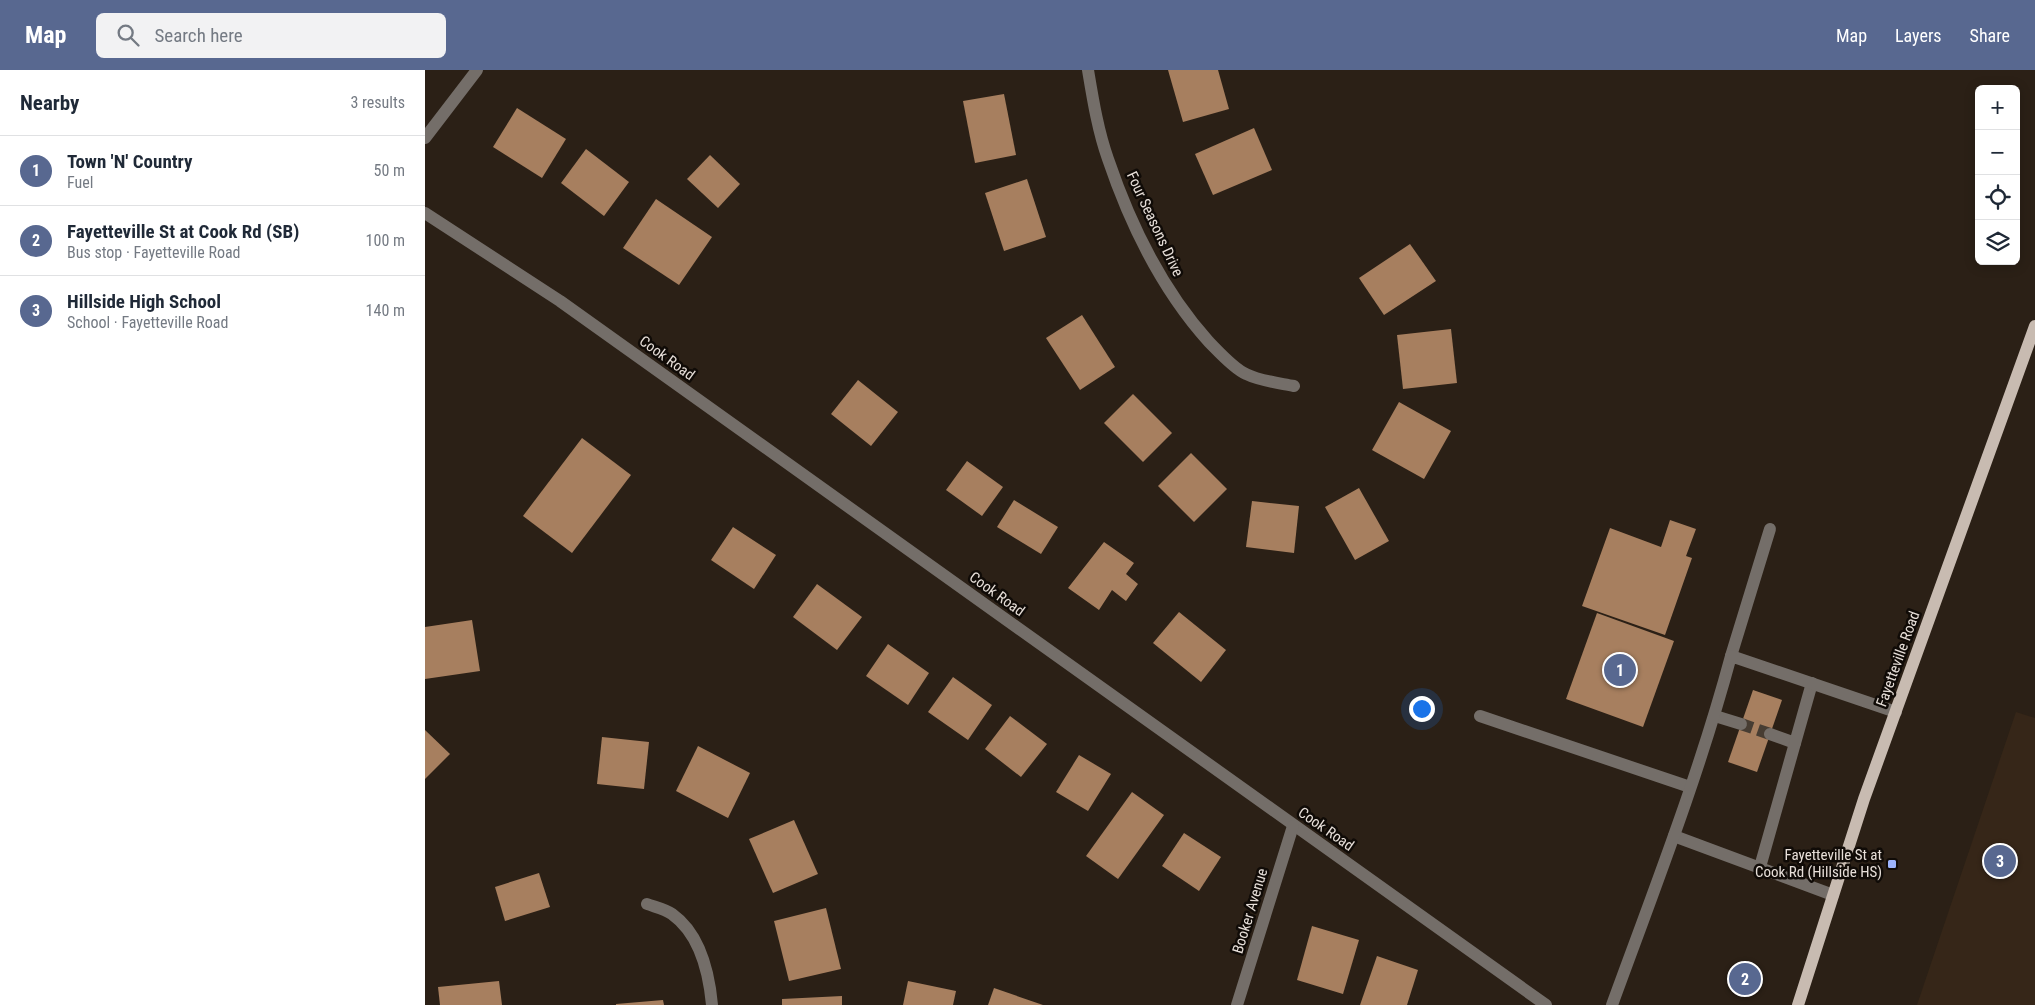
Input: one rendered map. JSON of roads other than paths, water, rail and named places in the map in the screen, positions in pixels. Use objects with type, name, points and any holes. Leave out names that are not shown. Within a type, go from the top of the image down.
[{"type":"main road","name":"Fayetteville Road","points":[[1798,1005],[1864,799],[2035,326]]},
{"type":"street","points":[[425,138],[477,70]]},
{"type":"street","name":"Four Seasons Drive","points":[[1088,70],[1107,158],[1129,211],[1164,283],[1198,330],[1218,352],[1245,374],[1294,386]]},
{"type":"street","name":"Cook Road","points":[[425,213],[559,301],[1546,1005]]},
{"type":"street","points":[[1613,1005],[1715,716],[1769,529]]},
{"type":"street","points":[[1731,656],[1896,712]]},
{"type":"street","points":[[1759,867],[1812,683]]},
{"type":"street","points":[[1479,716],[1691,787]]},
{"type":"street","points":[[1715,716],[1741,724]]},
{"type":"street","points":[[1770,734],[1795,743]]},
{"type":"street","name":"Booker Avenue","points":[[1237,1005],[1293,826]]},
{"type":"street","points":[[1673,836],[1833,894]]},
{"type":"street","points":[[647,904],[671,914],[687,927],[698,944],[712,1005]]},
{"type":"tunnel","points":[[1741,724],[1770,734]]},
{"type":"place","name":"Town 'N' Country","points":[[1620,670]]},
{"type":"place","name":"Hillside High School","points":[[2000,861]]},
{"type":"place","name":"Fayetteville St at Cook Rd (Hillside HS)","points":[[1892,864]]},
{"type":"place","name":"Fayetteville St at Cook Rd (SB)","points":[[1745,979]]}]
